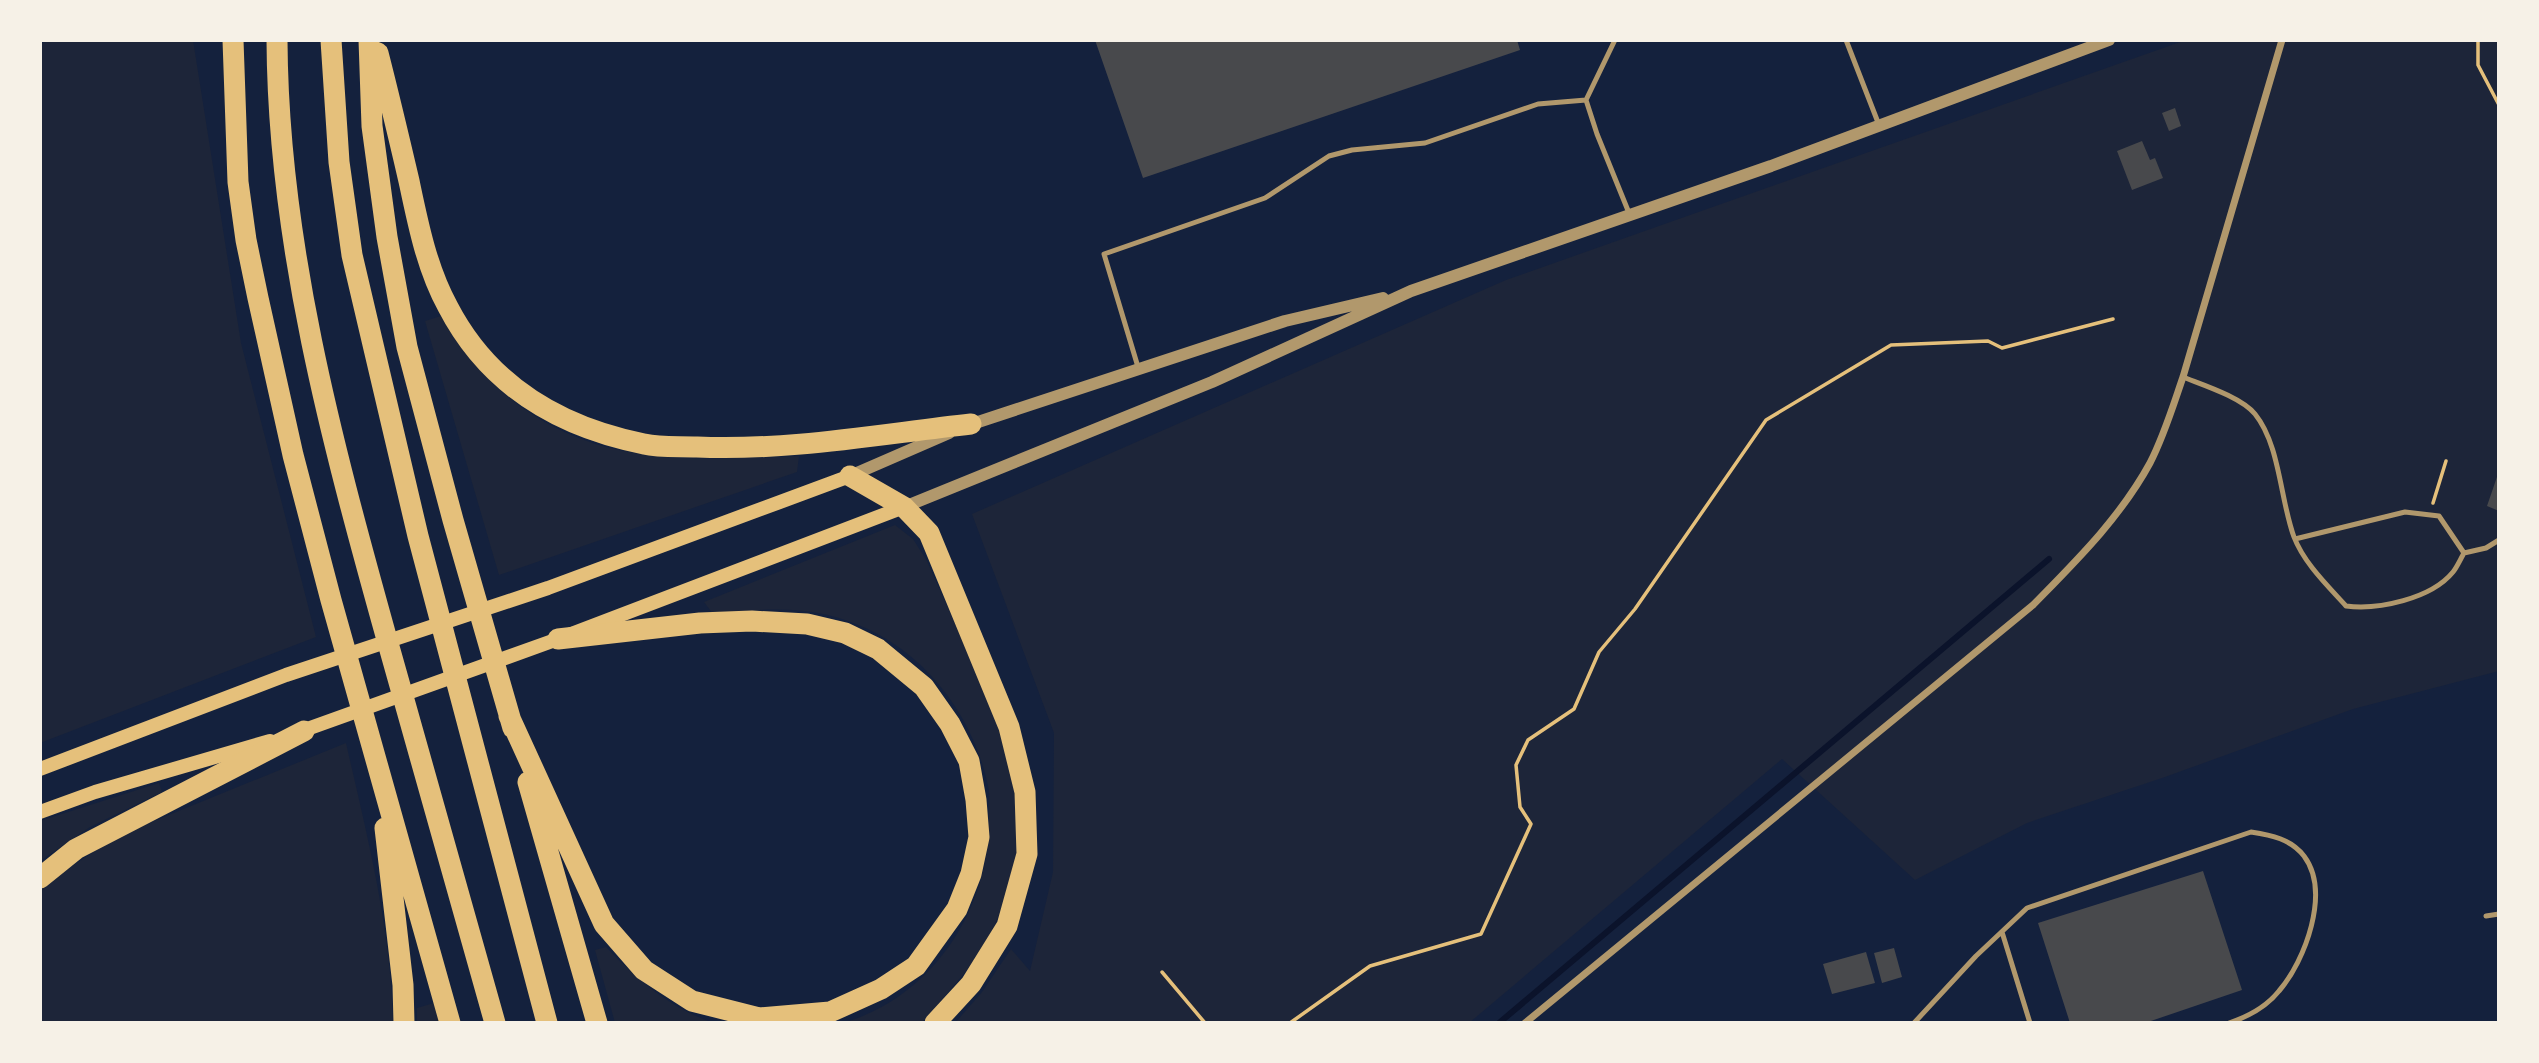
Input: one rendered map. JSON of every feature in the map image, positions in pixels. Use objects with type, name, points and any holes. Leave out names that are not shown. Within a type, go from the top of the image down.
[{"type":"highway","points":[[233,40],[238,182],[258,298],[297,468],[450,1023]]},
{"type":"highway","points":[[278,40],[278,80],[286,180],[313,357],[368,572],[495,1023]]},
{"type":"highway","points":[[331,40],[339,162],[352,255],[418,536],[547,1023]]},
{"type":"highway","points":[[369,40],[372,126],[387,237],[407,347],[453,520],[597,1023]]},
{"type":"highway","points":[[375,40],[422,240],[447,305],[471,347],[504,381],[538,405],[576,425],[646,445],[723,448],[819,443],[971,424]]},
{"type":"highway","points":[[850,476],[904,508],[929,533],[1009,726],[1025,792],[1027,853],[1007,926],[971,984],[935,1023]]},
{"type":"highway","points":[[509,716],[604,924],[644,970],[692,1001],[759,1018],[830,1012],[881,989],[916,966],[957,909],[971,874],[979,837],[969,761],[950,724],[924,687],[878,649],[845,632],[807,624],[752,621],[700,623],[558,639]]},
{"type":"highway","points":[[40,878],[76,849],[304,731]]},
{"type":"highway","points":[[379,770],[403,985],[404,1023]]},
{"type":"main road","points":[[40,769],[286,675],[548,588],[850,476]]},
{"type":"main road","points":[[40,812],[95,792],[304,731],[558,639],[904,508]]},
{"type":"street","points":[[904,508],[1212,382],[1411,291],[1630,215],[2109,40]]},
{"type":"street","points":[[1525,1023],[2033,605],[2119,512],[2150,463],[2183,377],[2282,40]]},
{"type":"street","points":[[850,476],[971,424],[1138,368],[1285,321],[1411,291]]},
{"type":"lane","points":[[1846,40],[1879,125]]},
{"type":"lane","points":[[1614,42],[1586,100],[1630,215]]},
{"type":"lane","points":[[1138,368],[1104,254],[1265,198],[1329,156],[1352,150],[1424,143],[1538,104],[1586,100]]},
{"type":"lane","points":[[2183,377],[2226,395],[2253,411],[2267,432],[2295,539],[2316,573],[2346,606],[2366,608],[2427,593],[2452,573],[2464,554],[2486,548],[2499,540]]},
{"type":"lane","points":[[2295,539],[2405,512],[2439,516],[2464,554]]},
{"type":"lane","points":[[1914,1023],[1976,956],[2027,908],[2251,831],[2280,837],[2303,855],[2315,877],[2315,903],[2311,928],[2298,964],[2278,993],[2245,1018],[2229,1023]]},
{"type":"lane","points":[[2486,916],[2499,914]]},
{"type":"lane","points":[[2001,932],[2030,1023]]},
{"type":"path","points":[[2478,40],[2478,65],[2499,105]]},
{"type":"path","points":[[1290,1023],[1370,966],[1481,934],[1531,824],[1520,807],[1516,765],[1528,740],[1574,709],[1599,652],[1635,609],[1766,421],[1891,345],[1988,341],[2002,348],[2113,319]]},
{"type":"path","points":[[2429,515],[2446,461]]},
{"type":"path","points":[[1162,972],[1205,1023]]},
{"type":"shaded area","points":[[51,40],[193,40],[241,343],[316,637],[40,743],[40,44]]},
{"type":"shaded area","points":[[2186,40],[2499,40],[2499,671],[2353,709],[2165,777],[2027,823],[1915,880],[1782,759],[1469,1023],[955,1023],[982,992],[1011,949],[1030,971],[1053,872],[1054,733],[972,514],[1506,280]]},
{"type":"shaded area","points":[[441,316],[492,383],[535,416],[570,435],[606,447],[679,458],[799,456],[797,472],[499,575],[425,321]]},
{"type":"shaded area","points":[[895,525],[913,539],[927,561],[999,722],[1018,809],[1016,855],[1004,904],[990,935],[973,963],[922,1023],[843,1023],[874,1011],[902,994],[927,972],[948,947],[965,919],[978,889],[986,856],[989,791],[982,763],[957,709],[940,686],[920,664],[872,631],[829,615],[796,610],[713,614],[704,602]]},
{"type":"shaded area","points":[[346,743],[383,917],[393,1023],[40,1023],[42,889],[86,857],[132,830]]},
{"type":"shaded area","points":[[159,783],[162,792],[90,827],[40,861],[40,821]]},
{"type":"shaded area","points":[[606,947],[656,992],[683,1009],[714,1023],[615,1023],[595,950]]},
{"type":"shaded area","points":[[434,1003],[440,1023],[417,1023],[417,1008]]},
{"type":"building","points":[[1095,40],[1517,40],[1520,50],[1143,178]]},
{"type":"building","points":[[2175,108],[2181,126],[2169,131],[2162,113]]},
{"type":"building","points":[[2142,141],[2150,160],[2155,158],[2163,178],[2132,190],[2117,151]]},
{"type":"building","points":[[2499,474],[2499,511],[2487,506]]},
{"type":"building","points":[[2203,871],[2242,990],[2145,1023],[2070,1023],[2038,923]]},
{"type":"building","points":[[1894,948],[1902,977],[1882,983],[1874,953]]},
{"type":"building","points":[[1866,952],[1875,983],[1832,994],[1823,964]]},
{"type":"waterway","points":[[1499,1023],[2049,559]]}]
